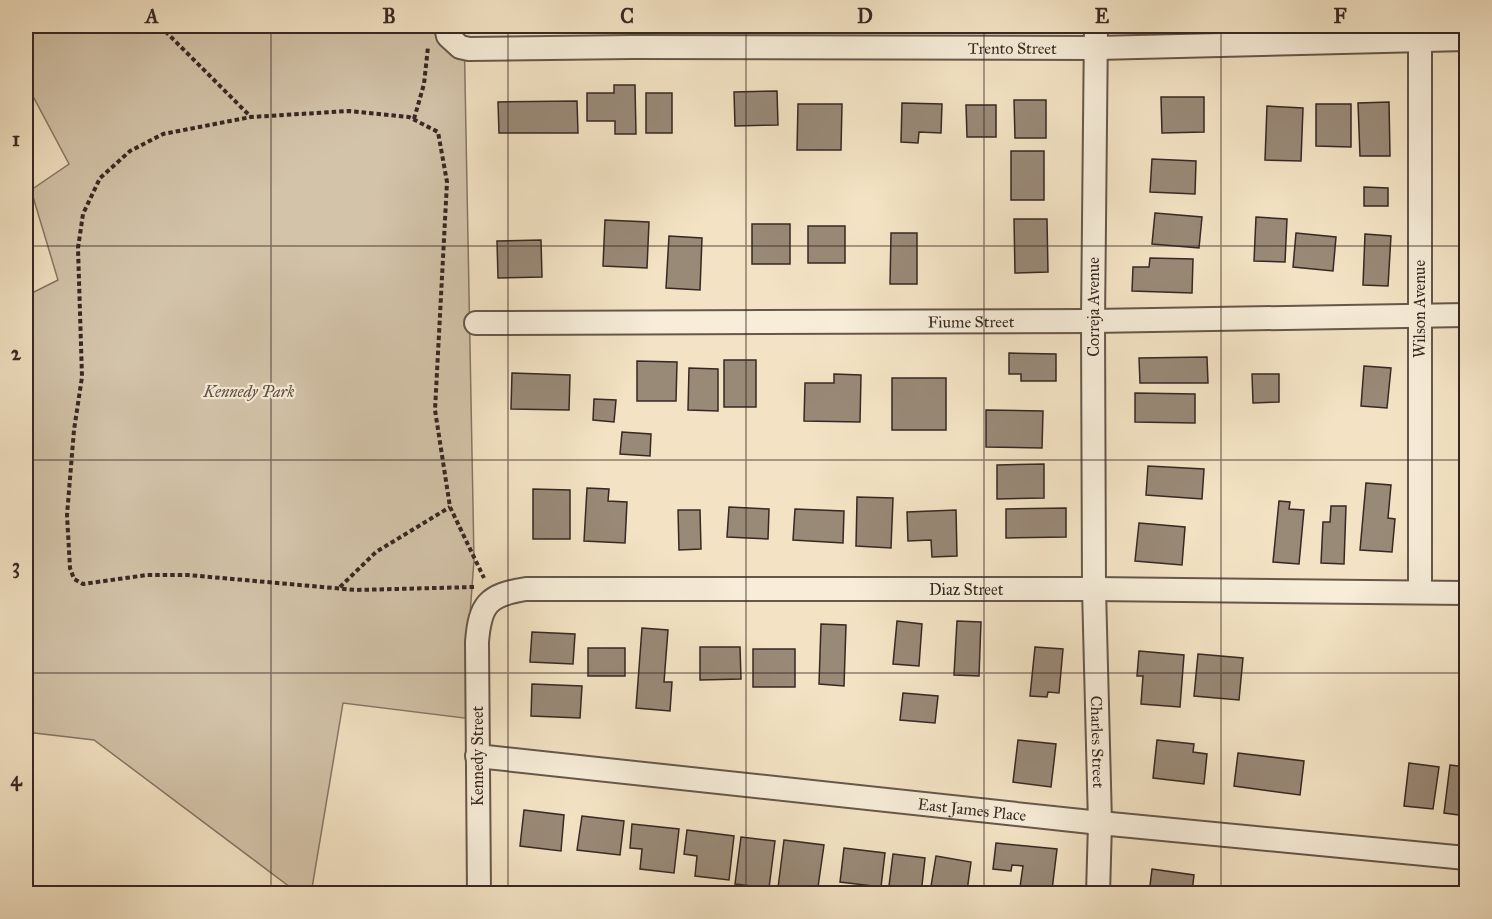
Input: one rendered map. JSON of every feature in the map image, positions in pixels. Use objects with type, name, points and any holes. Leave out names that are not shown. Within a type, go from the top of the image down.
[{"type":"street","name":"Trento Street","points":[[449,33],[469,49],[1420,32],[1467,39]]},
{"type":"street","name":"Wilson Avenue","points":[[1420,32],[1420,592]]},
{"type":"street","name":"Correja Avenue","points":[[1094,589],[1093,321],[1096,37]]},
{"type":"street","name":"Fiume Street","points":[[476,323],[1093,321],[1467,315]]},
{"type":"street","name":"Diaz Street","points":[[491,592],[526,589],[1094,589],[1467,593]]},
{"type":"street","name":"Charles Street","points":[[1094,589],[1100,823],[1098,894]]},
{"type":"street","name":"Kennedy Street","points":[[478,894],[477,642],[479,619],[491,592]]},
{"type":"street","name":"East James Place","points":[[477,756],[1100,823],[1467,858]]},
{"type":"path","points":[[159,26],[251,117]]},
{"type":"path","points":[[414,120],[424,84],[429,43]]},
{"type":"path","points":[[349,111],[409,117],[414,120],[438,132],[447,182],[435,410],[450,507],[491,592],[356,590],[188,575],[147,575],[83,584],[74,579],[70,568],[68,515],[74,430],[82,377],[78,248],[82,214],[100,178],[130,151],[163,134],[251,117],[349,111]]},
{"type":"path","points":[[339,588],[376,552],[450,507]]},
{"type":"green space","name":"Kennedy Park","points":[[26,26],[464,26],[474,560],[468,642],[472,719],[343,703],[311,894],[298,893],[94,740],[26,732],[26,296],[58,280],[31,190],[69,164],[26,83]]},
{"type":"building","points":[[614,85],[635,85],[636,134],[615,134],[615,121],[587,121],[587,93],[614,93]]},
{"type":"building","points":[[777,91],[778,125],[735,126],[734,92]]},
{"type":"building","points":[[646,93],[672,93],[672,133],[646,133]]},
{"type":"building","points":[[1161,97],[1204,97],[1204,132],[1162,133]]},
{"type":"building","points":[[1014,100],[1046,100],[1046,138],[1015,138]]},
{"type":"building","points":[[577,101],[578,133],[499,133],[498,102]]},
{"type":"building","points":[[1389,102],[1390,156],[1360,156],[1358,103]]},
{"type":"building","points":[[902,103],[942,104],[941,133],[919,132],[918,143],[901,142]]},
{"type":"building","points":[[798,104],[842,104],[841,150],[797,150]]},
{"type":"building","points":[[1316,104],[1351,104],[1351,147],[1316,146]]},
{"type":"building","points":[[966,105],[996,105],[996,137],[967,137]]},
{"type":"building","points":[[1267,106],[1303,108],[1301,161],[1265,160]]},
{"type":"building","points":[[1011,151],[1044,151],[1044,200],[1011,200]]},
{"type":"building","points":[[1152,159],[1196,161],[1195,194],[1150,192]]},
{"type":"building","points":[[1364,187],[1388,188],[1388,206],[1364,206]]},
{"type":"building","points":[[1155,213],[1202,217],[1199,248],[1152,244]]},
{"type":"building","points":[[1256,217],[1287,219],[1285,262],[1254,261]]},
{"type":"building","points":[[1014,219],[1047,219],[1048,272],[1015,273]]},
{"type":"building","points":[[605,220],[649,222],[647,268],[603,266]]},
{"type":"building","points":[[752,224],[790,224],[790,264],[752,264]]},
{"type":"building","points":[[808,226],[845,226],[845,263],[808,263]]},
{"type":"building","points":[[891,233],[917,233],[917,284],[890,284]]},
{"type":"building","points":[[1296,233],[1336,237],[1333,271],[1293,267]]},
{"type":"building","points":[[1365,234],[1391,236],[1388,286],[1363,285]]},
{"type":"building","points":[[669,236],[702,238],[700,290],[666,288]]},
{"type":"building","points":[[541,240],[542,277],[498,278],[497,241]]},
{"type":"building","points":[[1150,258],[1193,259],[1192,293],[1132,291],[1133,267],[1149,267]]},
{"type":"building","points":[[1009,353],[1056,354],[1056,381],[1021,381],[1021,374],[1009,374]]},
{"type":"building","points":[[1207,357],[1208,383],[1140,383],[1139,358]]},
{"type":"building","points":[[724,360],[756,360],[756,407],[724,407]]},
{"type":"building","points":[[637,361],[677,362],[676,401],[637,401]]},
{"type":"building","points":[[1364,366],[1391,368],[1387,408],[1361,406]]},
{"type":"building","points":[[689,368],[718,369],[718,411],[688,410]]},
{"type":"building","points":[[512,373],[570,375],[569,410],[511,409]]},
{"type":"building","points":[[834,374],[861,375],[860,422],[804,421],[805,383],[834,383]]},
{"type":"building","points":[[1252,374],[1279,374],[1279,402],[1253,403]]},
{"type":"building","points":[[892,378],[946,378],[946,430],[892,430]]},
{"type":"building","points":[[1135,393],[1195,394],[1195,423],[1135,422]]},
{"type":"building","points":[[594,399],[616,400],[614,422],[593,420]]},
{"type":"building","points":[[986,410],[1043,411],[1042,448],[986,447]]},
{"type":"building","points":[[622,432],[651,434],[650,456],[620,454]]},
{"type":"building","points":[[1044,464],[1044,498],[997,499],[997,465]]},
{"type":"building","points":[[1148,466],[1204,469],[1202,499],[1146,495]]},
{"type":"building","points":[[1366,483],[1391,485],[1388,518],[1395,519],[1392,552],[1360,550]]},
{"type":"building","points":[[587,488],[609,489],[608,501],[627,502],[625,543],[584,541]]},
{"type":"building","points":[[533,489],[570,490],[570,539],[533,539]]},
{"type":"building","points":[[857,497],[893,498],[891,548],[856,546]]},
{"type":"building","points":[[1279,501],[1290,502],[1289,509],[1304,510],[1299,564],[1273,562]]},
{"type":"building","points":[[1331,506],[1346,506],[1344,564],[1321,563],[1323,522],[1330,522]]},
{"type":"building","points":[[729,507],[769,509],[768,539],[727,537]]},
{"type":"building","points":[[1066,508],[1066,537],[1006,538],[1006,509]]},
{"type":"building","points":[[795,509],[844,511],[843,543],[793,540]]},
{"type":"building","points":[[678,510],[700,510],[701,549],[679,550]]},
{"type":"building","points":[[956,510],[957,556],[932,557],[931,540],[908,541],[907,512]]},
{"type":"building","points":[[1139,523],[1185,527],[1182,565],[1135,561]]},
{"type":"building","points":[[897,621],[922,624],[919,666],[893,664]]},
{"type":"building","points":[[957,621],[981,622],[979,676],[954,675]]},
{"type":"building","points":[[821,624],[846,625],[844,686],[819,684]]},
{"type":"building","points":[[642,628],[668,630],[664,682],[672,682],[670,711],[636,708]]},
{"type":"building","points":[[532,632],[575,634],[573,664],[530,662]]},
{"type":"building","points":[[1463,646],[1466,646],[1466,699],[1464,699]]},
{"type":"building","points":[[700,647],[740,647],[741,679],[700,680]]},
{"type":"building","points":[[1035,647],[1063,649],[1059,693],[1048,692],[1047,697],[1030,696]]},
{"type":"building","points":[[588,648],[625,648],[625,676],[588,676]]},
{"type":"building","points":[[753,649],[795,649],[795,687],[753,687]]},
{"type":"building","points":[[1139,651],[1184,655],[1180,707],[1141,704],[1143,676],[1137,676]]},
{"type":"building","points":[[1198,654],[1243,658],[1239,700],[1194,696]]},
{"type":"building","points":[[532,684],[582,686],[580,718],[531,716]]},
{"type":"building","points":[[903,693],[938,696],[935,723],[900,720]]},
{"type":"building","points":[[1018,740],[1056,744],[1051,787],[1013,782]]},
{"type":"building","points":[[1157,740],[1194,744],[1193,752],[1207,754],[1204,784],[1153,778]]},
{"type":"building","points":[[1238,753],[1304,761],[1300,795],[1234,786]]},
{"type":"building","points":[[1409,763],[1439,767],[1433,809],[1404,806]]},
{"type":"building","points":[[1450,765],[1466,767],[1466,816],[1444,813]]},
{"type":"building","points":[[524,810],[564,815],[561,851],[520,846]]},
{"type":"building","points":[[582,816],[624,821],[620,855],[577,850]]},
{"type":"building","points":[[632,824],[679,829],[674,873],[640,869],[642,849],[630,848]]},
{"type":"building","points":[[687,830],[734,836],[729,880],[695,876],[697,856],[684,854]]},
{"type":"building","points":[[741,837],[775,841],[769,888],[735,884]]},
{"type":"building","points":[[784,840],[824,845],[817,894],[778,888]]},
{"type":"building","points":[[996,843],[1057,849],[1052,890],[1020,887],[1023,866],[1012,865],[1011,871],[993,869]]},
{"type":"building","points":[[844,848],[885,853],[881,887],[840,882]]},
{"type":"building","points":[[893,854],[925,858],[921,894],[888,894]]},
{"type":"building","points":[[936,856],[971,862],[967,891],[931,886]]},
{"type":"building","points":[[1152,869],[1194,875],[1192,892],[1149,894]]}]
